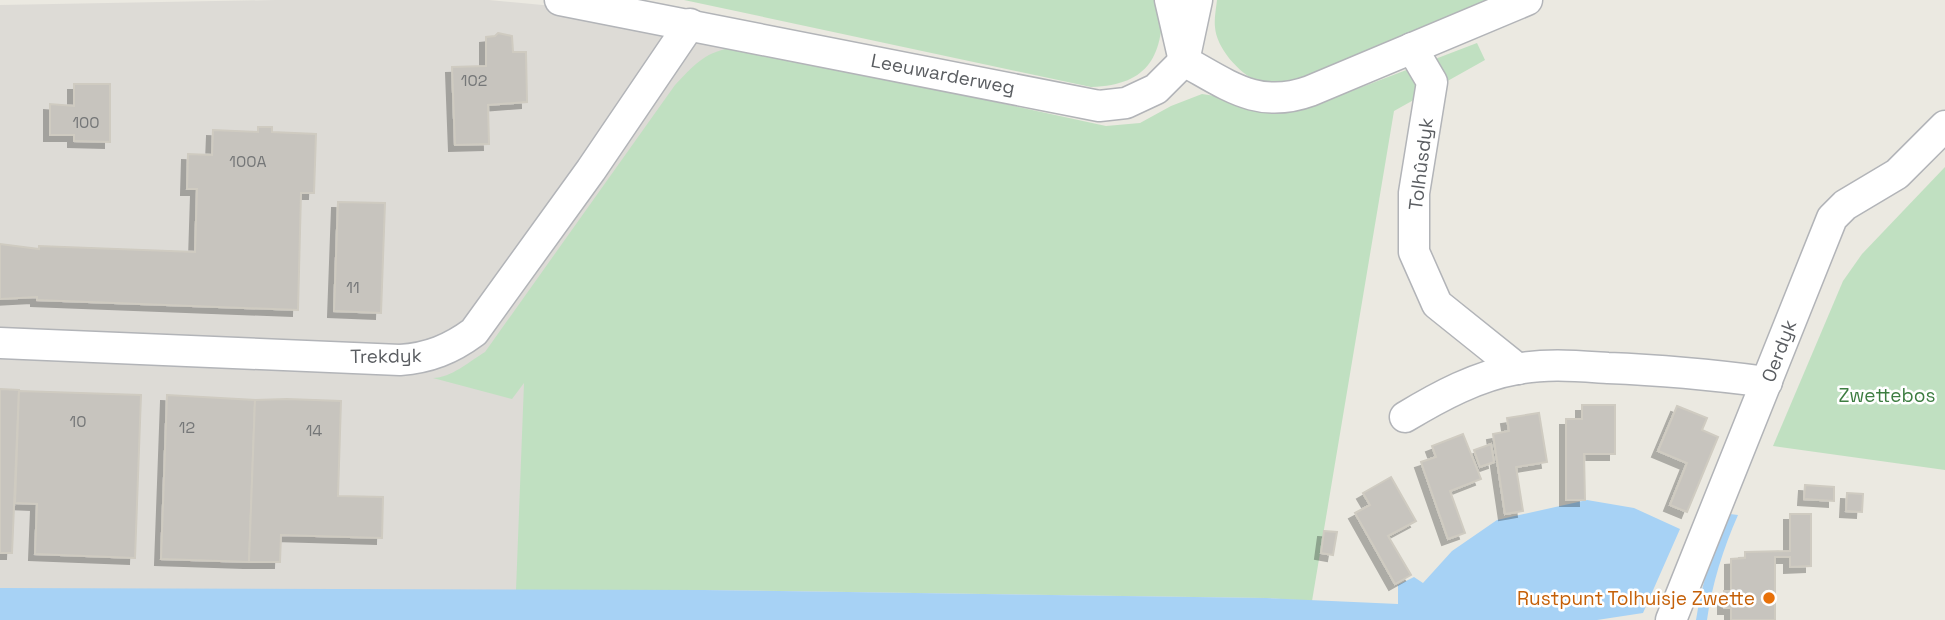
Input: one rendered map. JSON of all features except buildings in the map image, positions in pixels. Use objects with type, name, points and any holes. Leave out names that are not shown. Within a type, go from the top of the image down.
[{"type":"street","name":"Leeuwarderweg","points":[[560,0],[1099,106],[1126,103],[1156,89],[1184,61]]},
{"type":"street","points":[[1170,0],[1184,61],[1242,93],[1274,98],[1310,91],[1527,0]]},
{"type":"street","points":[[1184,61],[1197,0]]},
{"type":"street","name":"Trekdyk","points":[[0,344],[400,360],[426,357],[456,345],[474,332],[591,170],[690,24]]},
{"type":"street","name":"Tolhûsdyk","points":[[1412,48],[1432,82],[1415,193],[1414,252],[1437,304],[1518,369]]},
{"type":"street","name":"Oerdyk","points":[[1671,620],[1832,218],[1845,205],[1897,174],[1945,126]]},
{"type":"street","points":[[1405,416],[1462,386],[1518,369],[1565,366],[1650,370],[1767,382]]},
{"type":"shaded area","points":[[275,0],[489,0],[606,11],[772,48],[548,610],[0,597],[0,5]]},
{"type":"green space","points":[[684,0],[1163,0],[1160,36],[1149,63],[1140,73],[1128,80],[1091,87]]},
{"type":"green space","points":[[1217,0],[1489,0],[1307,81],[1276,84],[1264,83],[1243,72],[1224,51],[1216,35]]},
{"type":"green space","points":[[1477,43],[1485,60],[1394,111],[1312,601],[1266,598],[703,590],[516,590],[524,383],[512,399],[433,378],[453,372],[485,352],[675,85],[709,55],[737,46],[1106,126],[1140,123],[1171,106],[1202,94],[1222,97],[1248,109],[1281,113],[1320,103]]},
{"type":"green space","name":"Zwettebos","points":[[1945,167],[1945,470],[1773,446],[1843,281],[1862,254]]},
{"type":"water","points":[[1587,500],[1634,508],[1680,529],[1643,613],[1597,620],[0,620],[0,588],[703,590],[1266,598],[1398,604],[1398,585],[1414,577],[1423,583],[1452,551],[1497,520]]},
{"type":"water","points":[[1730,514],[1738,515],[1719,567],[1707,620],[1696,620],[1709,566]]},
{"type":"place","name":"Rustpunt Tolhuisje Zwette","points":[[1769,598]]}]
